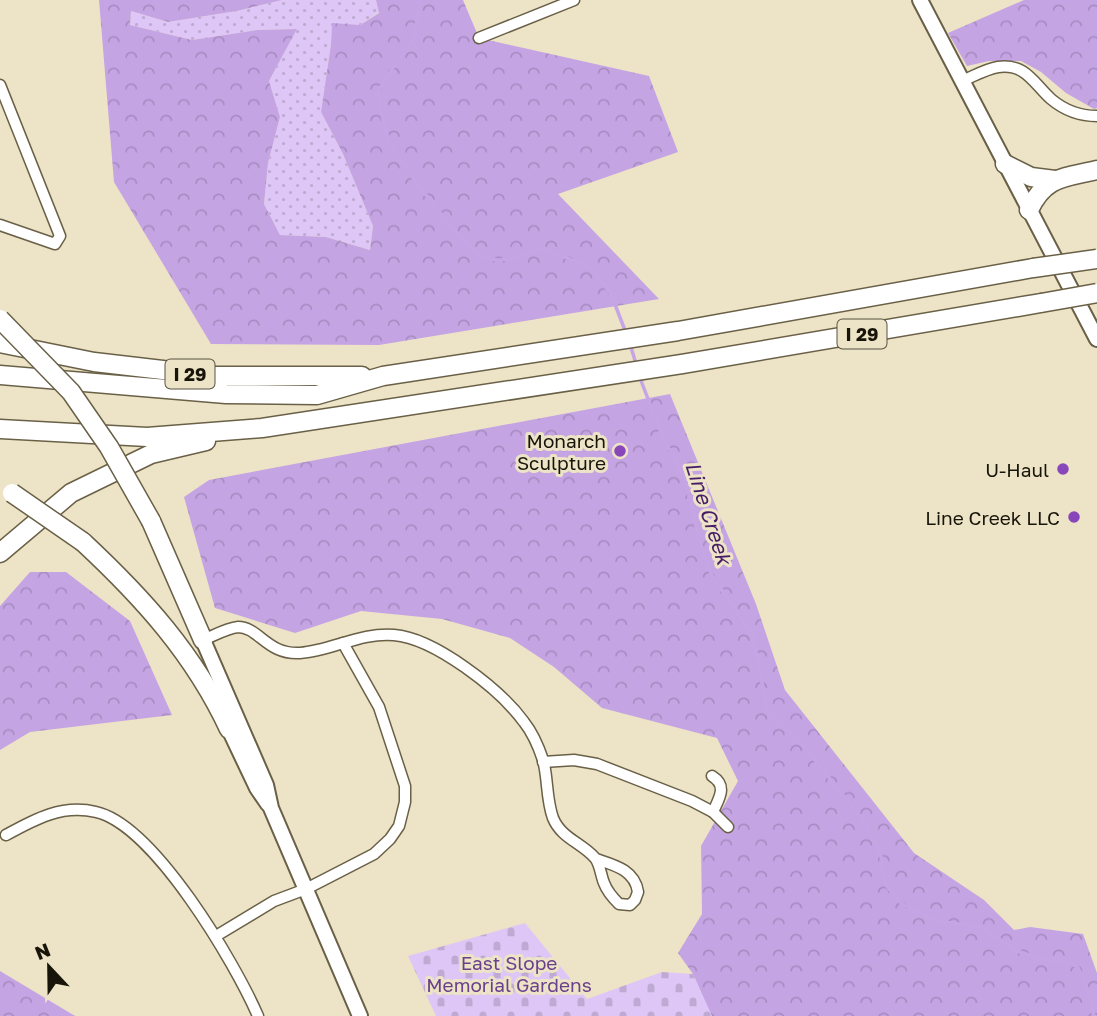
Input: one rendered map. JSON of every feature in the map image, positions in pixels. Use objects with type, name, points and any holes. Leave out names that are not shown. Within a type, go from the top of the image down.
[{"type":"highway","points":[[1005,164],[1031,177],[1055,180],[1097,170]]},
{"type":"highway","points":[[1029,210],[1036,195],[1055,180]]},
{"type":"highway","name":"I 29","points":[[0,343],[94,362],[214,376],[383,376],[581,347],[1097,259]]},
{"type":"highway","name":"I 29","points":[[0,429],[147,437],[262,428],[682,364],[1097,293]]},
{"type":"highway","points":[[0,319],[71,392],[109,447],[151,522],[203,639]]},
{"type":"highway","points":[[0,375],[226,394],[317,395],[383,376]]},
{"type":"highway","points":[[0,553],[71,493],[151,454],[262,428]]},
{"type":"highway","points":[[6,490],[83,542],[159,617],[189,659],[220,709],[229,729]]},
{"type":"main road","points":[[920,0],[1097,339]]},
{"type":"main road","points":[[203,639],[266,785],[271,808],[360,1016]]},
{"type":"main road","points":[[229,729],[257,788],[271,808]]},
{"type":"street","points":[[479,38],[574,0]]},
{"type":"street","points":[[962,81],[995,67],[1018,69],[1031,76],[1047,95],[1060,105],[1075,112],[1097,116]]},
{"type":"street","points":[[0,85],[60,236],[55,244],[0,225]]},
{"type":"street","points":[[203,639],[236,627],[246,629],[275,650],[289,653],[303,653],[391,635],[410,637],[428,644],[507,702],[525,723],[544,762],[545,788],[554,819],[569,839],[596,859],[617,866],[632,876],[638,892],[630,905],[619,904],[607,891],[596,859]]},
{"type":"street","points":[[216,936],[265,906],[306,889],[374,854],[390,839],[398,826],[405,802],[405,786],[379,707],[344,643]]},
{"type":"street","points":[[544,762],[574,760],[597,764],[692,801],[713,812],[728,827]]},
{"type":"street","points":[[712,776],[722,789],[713,812]]},
{"type":"street","points":[[6,835],[55,812],[81,810],[109,816],[121,822],[140,838],[216,936],[235,967],[258,1016]]},
{"type":"green space","points":[[99,0],[282,0],[237,11],[168,22],[131,11],[130,25],[192,40],[257,30],[297,29],[269,81],[280,117],[268,163],[264,204],[280,235],[326,237],[370,250],[373,226],[343,154],[321,112],[332,23],[360,25],[379,13],[376,0],[463,0],[479,38],[649,76],[678,152],[558,194],[659,299],[379,345],[211,344],[114,182]]},
{"type":"green space","points":[[282,0],[376,0],[379,12],[360,25],[332,24],[321,112],[343,154],[373,226],[370,250],[326,237],[280,235],[264,204],[268,163],[280,117],[269,81],[297,29],[257,30],[192,40],[130,25],[131,11],[168,22],[237,11]]},
{"type":"green space","points":[[1024,0],[1097,0],[1097,108],[1094,109],[1066,93],[1041,72],[1021,61],[989,61],[967,66],[948,33]]},
{"type":"green space","points":[[670,394],[756,604],[785,690],[914,853],[984,900],[1014,930],[1030,927],[1083,934],[1097,973],[1097,1016],[711,1016],[693,974],[678,953],[702,914],[701,846],[738,781],[717,738],[602,708],[554,667],[510,638],[442,619],[361,611],[295,633],[215,608],[184,497],[209,480]]},
{"type":"green space","points":[[30,572],[66,572],[130,621],[172,715],[30,732],[0,750],[0,606]]},
{"type":"green space","name":"East Slope Memorial Gardens","points":[[525,923],[587,999],[662,972],[693,974],[712,1016],[436,1016],[408,956]]},
{"type":"green space","points":[[0,971],[75,1016],[0,1016]]},
{"type":"waterway","name":"Line Creek","points":[[420,0],[414,39],[377,93],[391,145],[435,207],[476,253],[485,258],[500,260],[542,248],[590,267],[611,294],[626,333]]},
{"type":"waterway","name":"Line Creek","points":[[630,344],[637,367]]},
{"type":"waterway","name":"Line Creek","points":[[640,378],[661,433],[685,479],[700,543],[712,576],[753,636],[767,709],[803,745],[866,824],[881,856],[885,884],[902,904],[937,921],[981,927],[1017,951],[1077,966],[1084,979],[1094,1016]]},
{"type":"place","name":"Monarch Sculpture","points":[[620,451]]},
{"type":"place","name":"U-Haul","points":[[1063,469]]},
{"type":"place","name":"Line Creek LLC","points":[[1074,517]]}]
